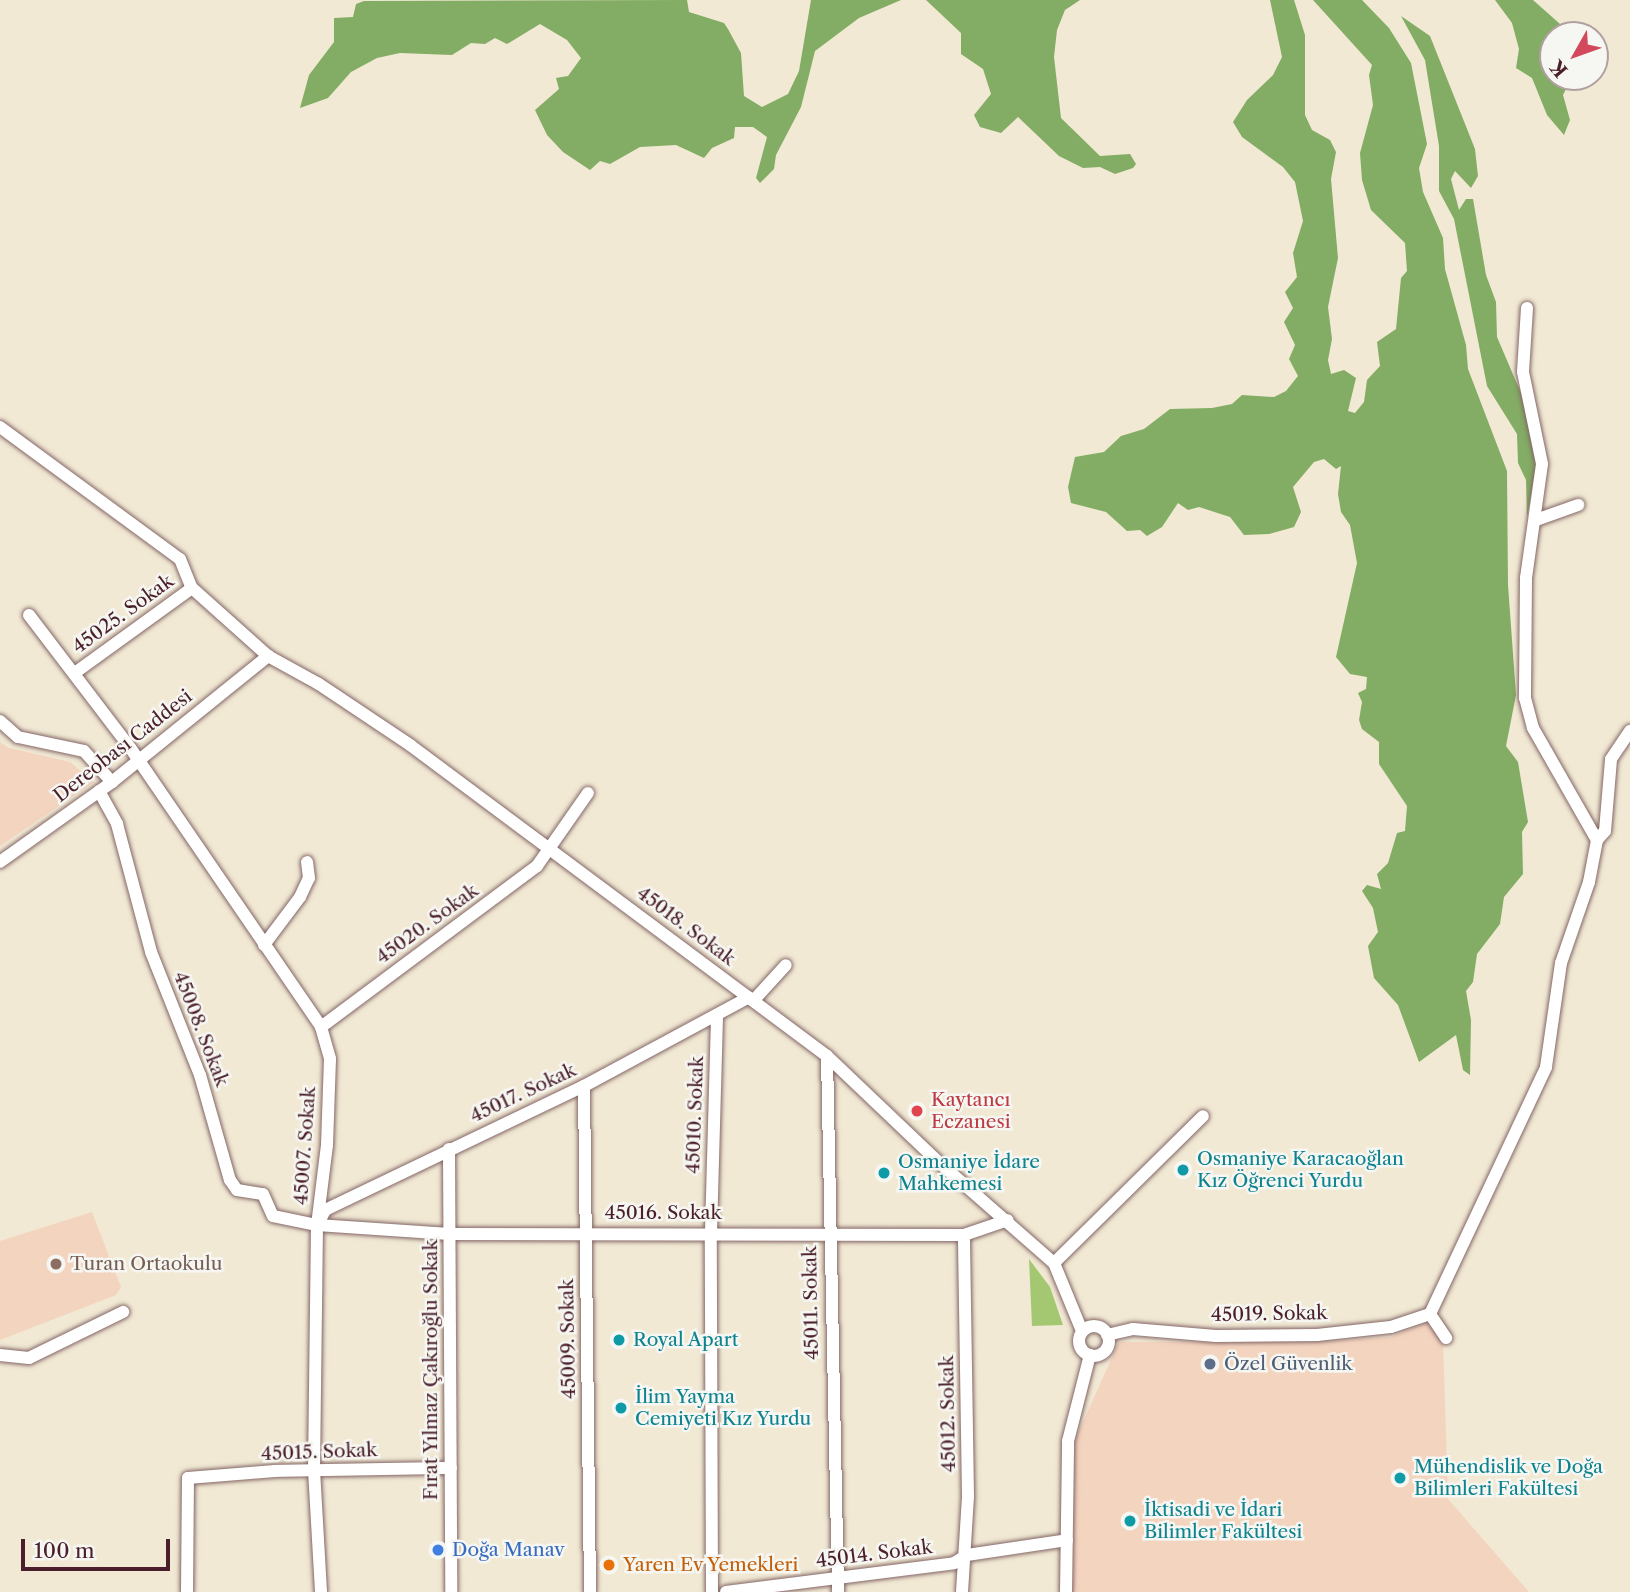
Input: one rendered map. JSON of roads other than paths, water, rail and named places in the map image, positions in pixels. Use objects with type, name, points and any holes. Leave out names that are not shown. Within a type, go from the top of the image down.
[{"type":"street","points":[[1527,308],[1523,372],[1542,464],[1526,578],[1525,698],[1533,728],[1597,840]]},
{"type":"street","points":[[0,427],[180,559],[192,587]]},
{"type":"street","points":[[1536,520],[1578,505]]},
{"type":"street","name":"45018. Sokak","points":[[192,587],[268,656],[331,692],[552,848],[827,1056],[935,1159],[1008,1220],[1054,1263],[1082,1331]]},
{"type":"street","name":"45025. Sokak","points":[[76,672],[192,587]]},
{"type":"street","name":"45025. Sokak","points":[[29,615],[76,672],[139,761]]},
{"type":"street","name":"Dereobası Caddesi","points":[[0,862],[139,761],[268,656]]},
{"type":"street","points":[[0,721],[18,737],[84,751],[111,782]]},
{"type":"street","points":[[1446,1338],[1430,1314],[1546,1067],[1561,963],[1590,882],[1597,840],[1605,831],[1611,759],[1630,731]]},
{"type":"street","name":"45007. Sokak","points":[[139,761],[321,1027],[330,1059],[327,1145],[317,1225],[314,1470],[321,1592]]},
{"type":"street","name":"45008. Sokak","points":[[99,791],[117,824],[151,952],[200,1075],[230,1180],[237,1190],[263,1194],[273,1216],[317,1225]]},
{"type":"street","name":"45020. Sokak","points":[[321,1027],[537,866],[588,793]]},
{"type":"street","points":[[264,945],[300,898],[309,878],[307,862]]},
{"type":"street","name":"45017. Sokak","points":[[317,1225],[326,1210],[584,1086],[752,998],[786,965]]},
{"type":"street","name":"45010. Sokak","points":[[712,1592],[711,1232],[717,1017]]},
{"type":"street","name":"45011. Sokak","points":[[827,1056],[837,1586]]},
{"type":"street","name":"45009. Sokak","points":[[584,1086],[590,1592]]},
{"type":"street","points":[[1054,1263],[1203,1116]]},
{"type":"street","name":"Fırat Yılmaz Çakıroğlu Sokak","points":[[449,1149],[451,1592]]},
{"type":"street","name":"45016. Sokak","points":[[317,1225],[450,1234],[829,1232],[964,1235],[1008,1220]]},
{"type":"street","name":"45012. Sokak","points":[[962,1592],[967,1555],[964,1235]]},
{"type":"street","points":[[0,1354],[29,1359],[124,1312]]},
{"type":"street","name":"45019. Sokak","points":[[1107,1335],[1133,1329],[1216,1336],[1317,1335],[1391,1326],[1430,1314]]},
{"type":"street","points":[[1096,1326],[1107,1335],[1107,1349],[1090,1356],[1079,1345],[1082,1331],[1096,1326]]},
{"type":"street","points":[[1066,1592],[1068,1441],[1090,1356]]},
{"type":"street","name":"45015. Sokak","points":[[187,1592],[188,1478],[314,1470],[450,1468]]},
{"type":"street","name":"45014. Sokak","points":[[726,1592],[837,1586],[954,1563],[967,1555],[1067,1540]]},
{"type":"place","name":"Kaytancı Eczanesi","points":[[917,1111]]},
{"type":"place","name":"Osmaniye Karacaoğlan Kız Öğrenci Yurdu","points":[[1183,1170]]},
{"type":"place","name":"Osmaniye İdare Mahkemesi","points":[[884,1173]]},
{"type":"place","name":"Turan Ortaokulu","points":[[56,1264]]},
{"type":"place","name":"Royal Apart","points":[[619,1340]]},
{"type":"place","name":"Özel Güvenlik","points":[[1210,1364]]},
{"type":"place","name":"İlim Yayma Cemiyeti Kız Yurdu","points":[[621,1408]]},
{"type":"place","name":"Mühendislik ve Doğa Bilimleri Fakültesi","points":[[1400,1478]]},
{"type":"place","name":"İktisadi ve İdari Bilimler Fakültesi","points":[[1130,1521]]},
{"type":"place","name":"Doğa Manav","points":[[438,1550]]},
{"type":"place","name":"Yaren Ev Yemekleri","points":[[609,1565]]}]
